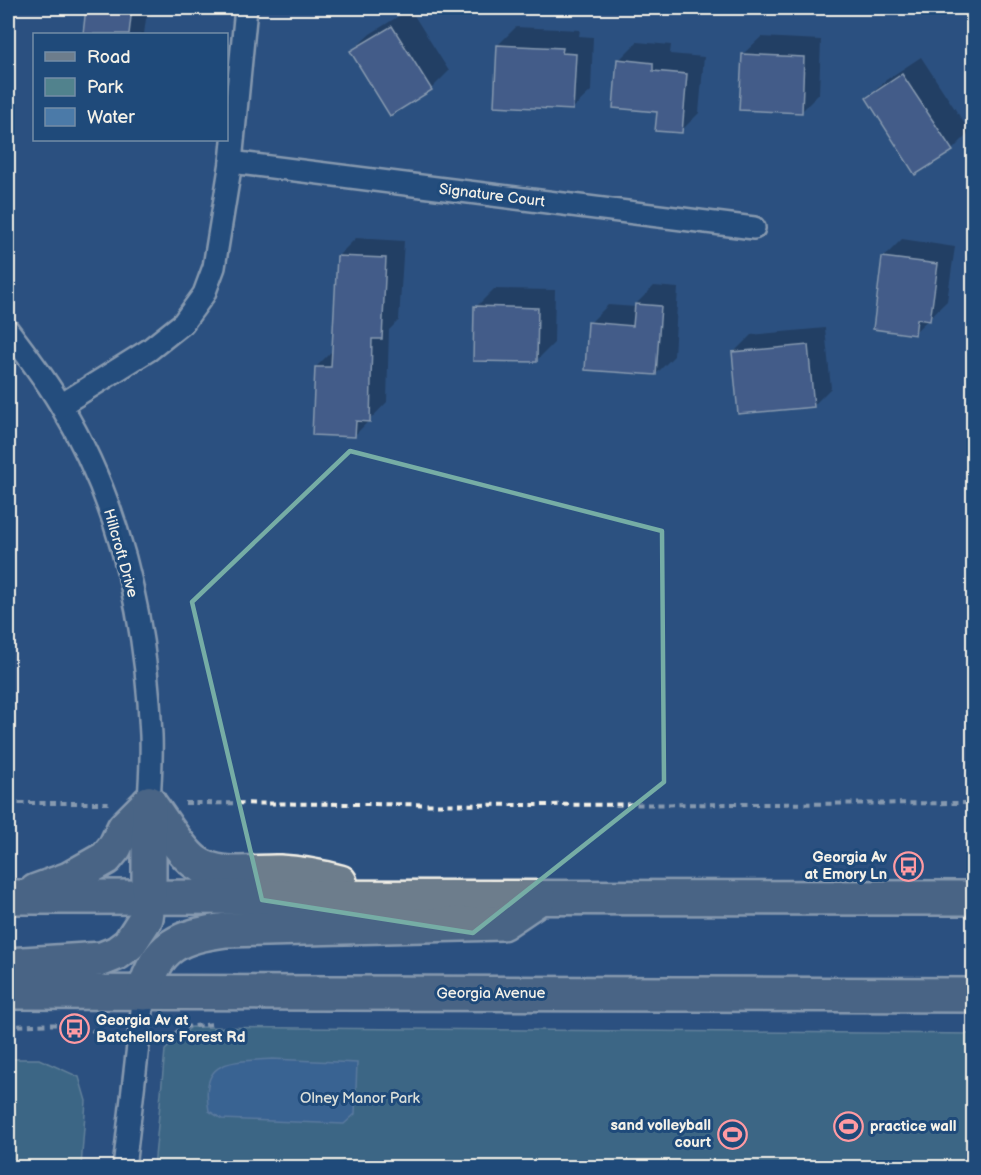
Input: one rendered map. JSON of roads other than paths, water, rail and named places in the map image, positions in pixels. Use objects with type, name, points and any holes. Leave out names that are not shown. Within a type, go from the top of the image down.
[{"type":"main road","points":[[13,897],[69,879],[106,858],[115,847],[124,828],[149,803]]},
{"type":"main road","points":[[8,964],[102,958],[117,953],[129,944],[146,918],[149,897],[149,803]]},
{"type":"main road","points":[[149,803],[182,850],[208,870],[283,873],[337,881],[397,898]]},
{"type":"main road","points":[[13,897],[974,898]]},
{"type":"main road","points":[[144,993],[147,978],[166,950],[180,940],[198,933],[226,930],[502,923],[539,898]]},
{"type":"main road","name":"Georgia Avenue","points":[[8,992],[974,995]]},
{"type":"street","points":[[61,405],[150,350],[183,323],[204,294],[214,267],[231,162],[246,8]]},
{"type":"street","name":"Signature Court","points":[[231,162],[754,228]]},
{"type":"street","name":"Hillcroft Drive","points":[[8,330],[61,405],[91,463],[115,524],[134,589],[144,651],[151,736],[149,803]]},
{"type":"street","points":[[124,1167],[144,993]]},
{"type":"water","points":[[272,1059],[357,1063],[355,1114],[344,1124],[222,1119],[209,1111],[207,1094],[209,1081],[221,1066],[243,1061]]},
{"type":"place","name":"Georgia Av at Emory Ln","points":[[908,866]]},
{"type":"place","name":"Georgia Av at Batchellors Forest Rd","points":[[75,1029]]},
{"type":"place","name":"practice wall","points":[[849,1126]]},
{"type":"place","name":"sand volleyball court","points":[[732,1134]]},
{"type":"park label","name":"Olney Manor Park","points":[[360,1098]]}]
